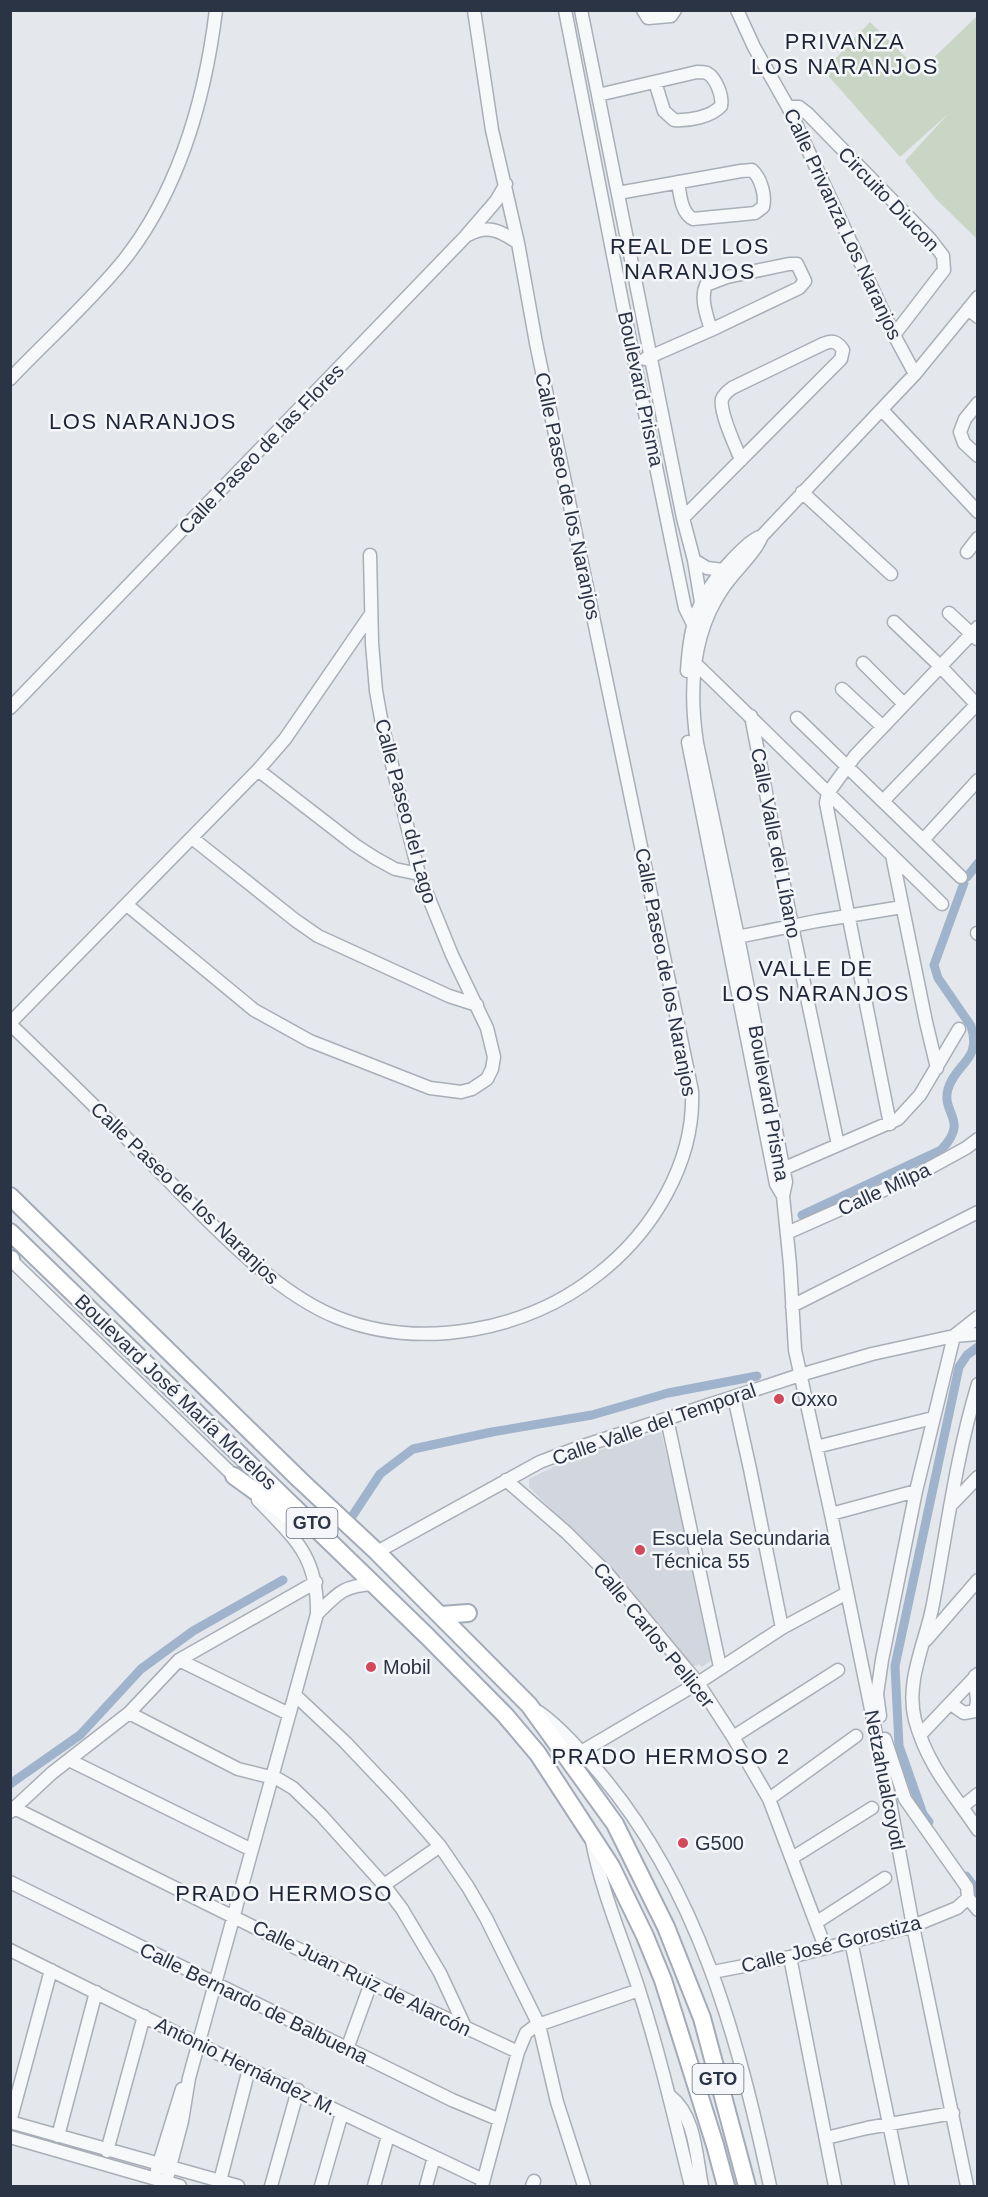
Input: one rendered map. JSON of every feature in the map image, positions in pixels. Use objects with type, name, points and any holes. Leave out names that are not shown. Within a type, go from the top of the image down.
[{"type":"main road","name":"Boulevard José María Morelos","points":[[10,1196],[300,1480],[377,1552],[529,1705]]},
{"type":"main road","name":"Boulevard José María Morelos","points":[[10,1232],[374,1584],[520,1732],[563,1789],[615,1874],[663,1980],[726,2187]]},
{"type":"main road","points":[[234,1476],[348,1558]]},
{"type":"main road","points":[[441,1615],[468,1613]]},
{"type":"main road","name":"GTO","points":[[529,1705],[615,1824],[666,1927],[702,2018],[747,2187]]},
{"type":"street","points":[[10,379],[100,287],[150,223],[171,182],[202,96],[216,10]]},
{"type":"street","name":"Calle Paseo de los Naranjos","points":[[10,1024],[193,1204],[277,1282],[308,1303],[336,1317],[368,1327],[401,1332],[441,1333],[479,1329],[512,1321],[548,1307],[584,1286],[612,1264],[639,1235],[679,1168],[689,1138],[693,1112],[692,1091],[536,343],[519,243],[492,130],[474,10]]},
{"type":"street","name":"Boulevard Prisma","points":[[566,10],[685,608],[697,629],[692,715],[779,1170],[786,1182],[783,1196],[795,1350],[800,1375]]},
{"type":"street","name":"Boulevard Prisma","points":[[581,10],[683,518],[694,561],[700,601],[708,616]]},
{"type":"street","points":[[643,10],[648,18],[659,19],[671,16],[675,10]]},
{"type":"street","name":"Calle Privanza Los Naranjos","points":[[737,10],[750,39],[788,107],[894,335],[915,374]]},
{"type":"street","points":[[598,95],[697,72],[706,72],[719,91],[721,106],[712,113],[698,118],[674,120],[664,111],[655,82]]},
{"type":"street","name":"Circuito Diucon","points":[[788,107],[799,107],[808,114],[930,239],[943,256],[944,270],[894,335]]},
{"type":"street","points":[[618,193],[678,182],[752,170],[756,174],[764,197],[764,207],[755,213],[688,218],[684,211],[678,182]]},
{"type":"street","name":"Calle Paseo de las Flores","points":[[10,708],[465,237],[496,201],[506,184]]},
{"type":"street","points":[[465,237],[478,230],[495,229],[504,232],[519,243]]},
{"type":"street","points":[[636,364],[651,356],[711,330],[799,288],[804,281],[800,268],[797,264],[789,264],[727,277],[706,285],[703,299],[711,330]]},
{"type":"street","points":[[697,629],[708,616],[720,593],[758,545],[762,536],[973,313],[978,297]]},
{"type":"street","points":[[683,518],[741,460],[841,359],[843,351],[837,343],[833,341],[823,344],[732,388],[723,395],[723,411],[741,460]]},
{"type":"street","points":[[978,403],[965,419],[960,432],[964,443],[978,456]]},
{"type":"street","points":[[882,410],[978,512]]},
{"type":"street","points":[[802,492],[891,574]]},
{"type":"street","points":[[697,629],[700,601],[723,570],[752,540],[762,536]]},
{"type":"street","points":[[967,552],[978,538]]},
{"type":"street","name":"Calle Paseo del Lago","points":[[127,905],[254,1010],[309,1041],[430,1088],[461,1092],[472,1089],[487,1079],[494,1058],[488,1028],[452,955],[419,874],[376,691],[370,555]]},
{"type":"street","points":[[694,561],[707,568],[723,570]]},
{"type":"street","points":[[890,1124],[826,809],[828,794],[849,766],[940,666],[975,633],[949,614]]},
{"type":"street","points":[[10,1024],[258,770],[285,739],[371,615]]},
{"type":"street","points":[[883,801],[977,704],[894,622]]},
{"type":"street","name":"Boulevard Prisma","points":[[697,629],[687,667],[685,716],[695,781],[733,938]]},
{"type":"street","points":[[695,663],[942,904]]},
{"type":"street","points":[[862,663],[904,704]]},
{"type":"street","points":[[842,689],[883,728]]},
{"type":"street","name":"Calle Valle del Líbano","points":[[751,716],[838,1144]]},
{"type":"street","points":[[797,718],[961,877]]},
{"type":"street","points":[[258,770],[355,845],[395,869],[419,874]]},
{"type":"street","points":[[923,840],[978,780]]},
{"type":"street","points":[[192,838],[318,936],[449,996],[477,1005]]},
{"type":"street","points":[[892,854],[937,1068]]},
{"type":"street","points":[[733,938],[902,907]]},
{"type":"street","points":[[779,1170],[890,1124],[912,1106],[959,1029]]},
{"type":"street","name":"Calle Milpa","points":[[787,1233],[913,1177],[978,1139]]},
{"type":"street","points":[[792,1306],[978,1212]]},
{"type":"street","name":"Boulevard José María Morelos","points":[[11,1259],[234,1476],[293,1537],[307,1557],[316,1582],[317,1614]]},
{"type":"street","name":"Calle Valle del Temporal","points":[[377,1552],[540,1462],[800,1375],[872,1354],[954,1336],[978,1317]]},
{"type":"street","points":[[978,1334],[954,1336],[916,1491],[882,1660],[878,1694],[878,1709],[885,1742],[905,1799],[967,1887],[968,1898],[978,1910]]},
{"type":"street","name":"Netzahualcoyotl","points":[[800,1375],[831,1514],[913,1926],[970,2183]]},
{"type":"street","points":[[978,1384],[963,1437],[925,1641],[912,1688],[914,1712],[920,1735],[937,1773],[978,1830]]},
{"type":"street","points":[[734,1397],[782,1628]]},
{"type":"street","points":[[816,1447],[933,1418]]},
{"type":"street","points":[[666,1419],[720,1667]]},
{"type":"street","points":[[950,1507],[978,1477]]},
{"type":"street","name":"Calle Carlos Pellicer","points":[[506,1480],[567,1533],[607,1573],[698,1683],[769,1799],[825,1947]]},
{"type":"street","points":[[831,1514],[916,1491]]},
{"type":"street","points":[[925,1641],[978,1580]]},
{"type":"street","points":[[12,1810],[30,1791],[129,1713],[179,1660],[316,1582]]},
{"type":"street","points":[[160,2184],[182,2090],[189,2078],[200,2044],[317,1614],[336,1595],[352,1586],[374,1584]]},
{"type":"street","points":[[581,1752],[698,1683],[782,1628],[847,1593]]},
{"type":"street","points":[[179,1660],[289,1714]]},
{"type":"street","points":[[733,1737],[838,1670]]},
{"type":"street","points":[[920,1735],[976,1675]]},
{"type":"street","points":[[951,1704],[964,1713],[976,1712],[976,1675]]},
{"type":"street","points":[[295,1695],[353,1750],[440,1846],[468,1887],[486,1918],[539,2025],[557,2102],[584,2187]]},
{"type":"street","points":[[529,1705],[554,1723],[620,1797],[640,1824],[678,1893],[713,1972],[746,2081],[770,2187]]},
{"type":"street","points":[[129,1713],[238,1769],[278,1779],[293,1788],[321,1815],[384,1885],[402,1909],[440,1973],[466,2029]]},
{"type":"street","points":[[769,1799],[856,1736]]},
{"type":"street","points":[[69,1760],[252,1850]]},
{"type":"street","points":[[962,1807],[978,1794]]},
{"type":"street","points":[[792,1858],[872,1808]]},
{"type":"street","name":"Calle Juan Ruiz de Alarcón","points":[[12,1810],[518,2052]]},
{"type":"street","points":[[590,1834],[607,1902],[639,1990],[669,2095],[691,2187]]},
{"type":"street","points":[[384,1885],[440,1846]]},
{"type":"street","points":[[817,1922],[885,1878]]},
{"type":"street","name":"Calle Bernardo de Balbuena","points":[[10,1882],[347,2049],[452,2100],[500,2120]]},
{"type":"street","name":"Calle José Gorostiza","points":[[713,1972],[790,1957],[913,1926],[957,1908],[968,1898]]},
{"type":"street","points":[[852,1941],[902,2187]]},
{"type":"street","name":"Antonio Hernández M.","points":[[10,1950],[483,2183]]},
{"type":"street","points":[[790,1957],[836,2187]]},
{"type":"street","points":[[51,1970],[10,2122],[238,2187]]},
{"type":"street","points":[[347,2049],[371,1983]]},
{"type":"street","points":[[483,2183],[518,2052],[526,2033],[539,2025],[639,1990]]},
{"type":"street","points":[[57,2136],[96,1992]]},
{"type":"street","points":[[107,2151],[144,2016]]},
{"type":"street","points":[[220,2181],[249,2069]]},
{"type":"street","points":[[271,2187],[298,2090]]},
{"type":"street","points":[[669,2095],[682,2108],[687,2119],[702,2187]]},
{"type":"street","points":[[321,2187],[342,2113]]},
{"type":"street","points":[[826,2138],[953,2113]]},
{"type":"street","points":[[374,2187],[388,2136]]},
{"type":"street","points":[[10,2137],[160,2184],[180,2187]]},
{"type":"street","points":[[426,2187],[434,2157]]},
{"type":"shaded area","name":"Escuela Secundaria Técnica 55","points":[[661,1431],[713,1659],[702,1667],[699,1664],[693,1667],[674,1642],[597,1555],[529,1487],[529,1479],[565,1461]]},
{"type":"green space","points":[[977,16],[977,239],[936,199],[905,161],[948,114],[900,157],[824,71],[870,22],[920,71]]},
{"type":"waterway","points":[[967,877],[978,863]]},
{"type":"waterway","points":[[802,1215],[941,1150],[949,1140],[954,1124],[948,1105],[948,1089],[971,1054],[973,1038],[971,1026],[938,978],[934,965],[964,883]]},
{"type":"waterway","points":[[929,1822],[923,1814],[899,1746],[895,1666],[959,1367],[967,1355],[978,1347]]},
{"type":"waterway","points":[[353,1515],[380,1474],[413,1449],[492,1432],[592,1415],[668,1393],[757,1376]]},
{"type":"waterway","points":[[10,1784],[80,1735],[141,1669],[193,1631],[283,1580]]},
{"type":"waterway","points":[[966,1876],[978,1892]]},
{"type":"place","name":"Oxxo","points":[[779,1399]]},
{"type":"place","name":"Escuela Secundaria Técnica 55","points":[[640,1550]]},
{"type":"place","name":"Mobil","points":[[371,1667]]},
{"type":"place","name":"G500","points":[[683,1843]]},
{"type":"district","name":"PRIVANZA LOS NARANJOS","points":[[845,54]]},
{"type":"district","name":"REAL DE LOS NARANJOS","points":[[690,258]]},
{"type":"district","name":"LOS NARANJOS","points":[[143,421]]},
{"type":"district","name":"VALLE DE LOS NARANJOS","points":[[816,980]]},
{"type":"district","name":"PRADO HERMOSO 2","points":[[671,1756]]},
{"type":"district","name":"PRADO HERMOSO","points":[[284,1893]]}]
